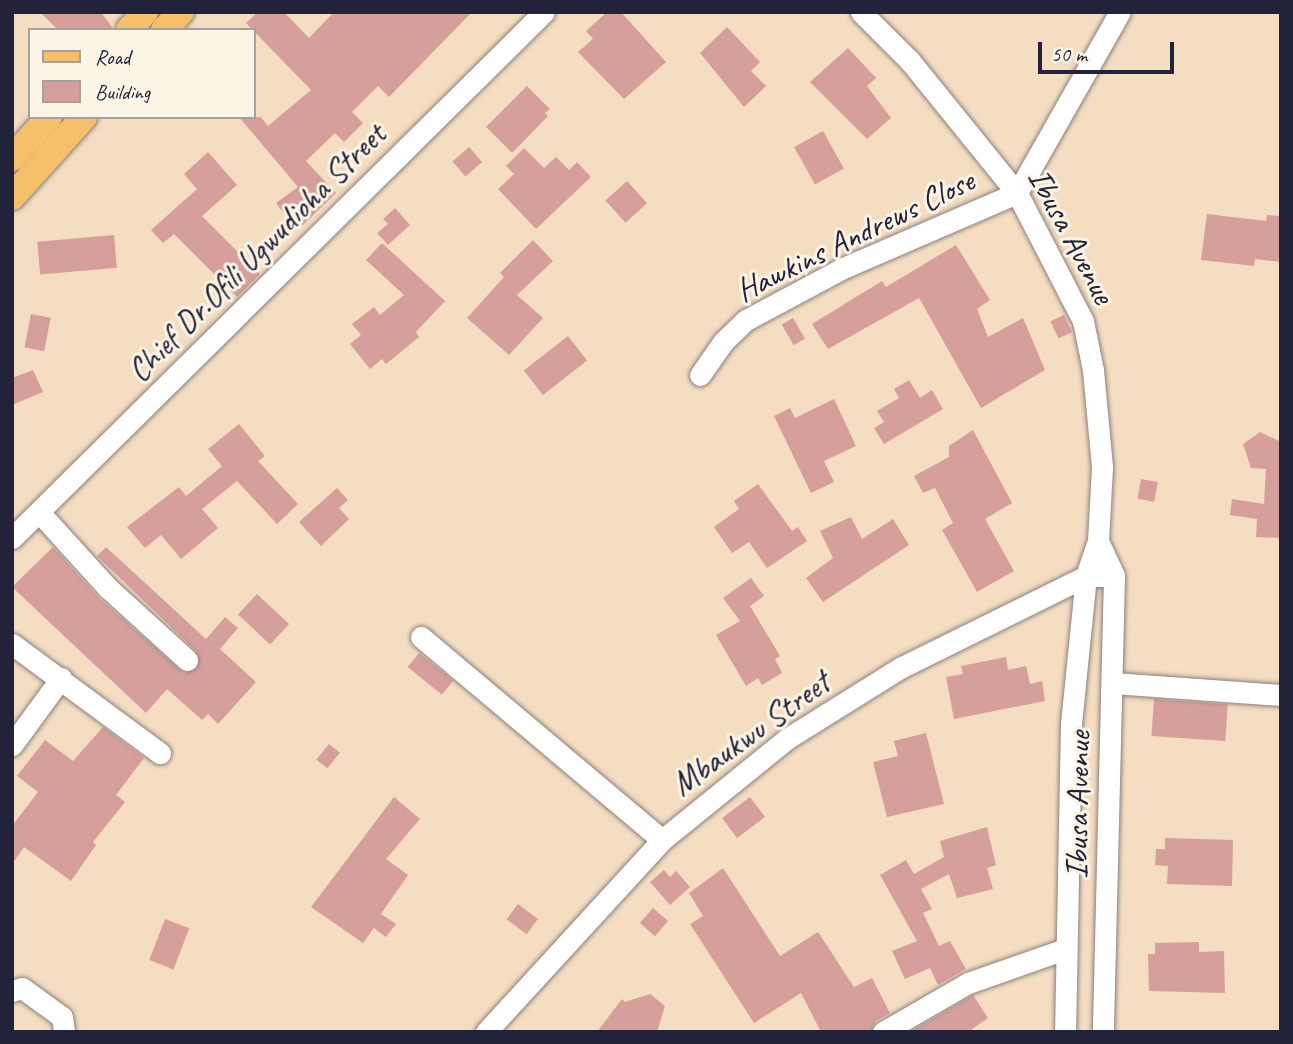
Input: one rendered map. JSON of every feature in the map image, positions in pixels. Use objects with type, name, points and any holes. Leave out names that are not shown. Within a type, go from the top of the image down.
[{"type":"main road","points":[[131,28],[145,12]]},
{"type":"main road","points":[[166,28],[181,12]]},
{"type":"main road","points":[[12,158],[47,119]]},
{"type":"main road","points":[[12,197],[82,119]]},
{"type":"street","name":"Chief Dr.Ofili Ugwudioha Street","points":[[12,538],[544,12]]},
{"type":"street","name":"Ibusa Avenue","points":[[861,12],[910,61],[1017,193],[1083,321],[1093,370],[1102,467],[1098,541],[1086,576],[1071,723],[1065,1032]]},
{"type":"street","points":[[1017,193],[1119,12]]},
{"type":"street","name":"Hawkins Andrews Close","points":[[701,375],[723,342],[746,320],[841,269],[1017,193]]},
{"type":"street","points":[[39,512],[108,588],[187,660]]},
{"type":"street","name":"Ibusa Avenue","points":[[1098,541],[1114,576],[1103,1032]]},
{"type":"street","name":"Mbaukwu Street","points":[[486,1032],[662,839],[754,763],[900,668],[1086,576],[1114,576]]},
{"type":"street","points":[[421,637],[662,839]]},
{"type":"street","points":[[12,644],[160,753]]},
{"type":"street","points":[[12,745],[61,678]]},
{"type":"street","points":[[1113,683],[1281,695]]},
{"type":"street","points":[[883,1032],[968,983],[1065,949]]},
{"type":"street","points":[[12,991],[22,988],[62,1017],[64,1032]]},
{"type":"building","points":[[40,12],[101,12],[113,28],[56,28]]},
{"type":"building","points":[[258,12],[284,12],[309,38],[334,12],[472,12],[389,97],[378,86],[352,112],[363,123],[344,142],[335,133],[306,161],[336,193],[303,225],[294,216],[289,220],[276,203],[298,187],[241,119],[261,117],[268,126],[311,90],[256,33],[256,28],[251,28],[246,23]]},
{"type":"building","points":[[607,12],[621,12],[666,62],[624,99],[578,52],[593,39],[586,31]]},
{"type":"building","points":[[727,27],[760,62],[751,71],[766,86],[744,107],[700,53]]},
{"type":"building","points":[[848,48],[876,78],[867,86],[891,118],[867,139],[810,82]]},
{"type":"building","points":[[527,86],[550,109],[545,113],[548,116],[512,153],[486,127]]},
{"type":"building","points":[[823,131],[844,169],[815,185],[794,147]]},
{"type":"building","points":[[469,147],[482,162],[466,177],[452,161]]},
{"type":"building","points":[[524,148],[544,168],[556,157],[569,170],[577,162],[591,177],[536,229],[498,189],[514,174],[506,166]]},
{"type":"building","points":[[208,152],[237,185],[202,216],[260,274],[237,297],[174,234],[163,243],[151,230],[197,189],[184,174]]},
{"type":"building","points":[[627,181],[647,203],[626,223],[605,200]]},
{"type":"building","points":[[395,208],[410,225],[388,245],[377,233],[388,224],[383,219]]},
{"type":"building","points":[[1207,214],[1266,221],[1267,215],[1281,216],[1281,262],[1255,259],[1254,266],[1201,260]]},
{"type":"building","points":[[114,235],[117,268],[40,275],[37,242]]},
{"type":"building","points":[[533,240],[553,261],[517,295],[543,318],[509,355],[467,318],[504,277],[500,273]]},
{"type":"building","points":[[382,243],[445,301],[416,332],[419,337],[386,364],[382,359],[370,369],[350,344],[361,335],[352,324],[374,307],[380,315],[404,295],[366,260]]},
{"type":"building","points":[[956,245],[990,300],[977,309],[988,337],[1023,318],[1045,370],[981,408],[919,298],[828,349],[812,324],[882,281],[886,287]]},
{"type":"building","points":[[31,314],[51,318],[44,351],[25,347]]},
{"type":"building","points":[[1064,315],[1072,332],[1058,339],[1050,321]]},
{"type":"building","points":[[793,318],[805,339],[794,345],[782,324]]},
{"type":"building","points":[[568,336],[587,360],[543,395],[524,370]]},
{"type":"building","points":[[33,370],[43,392],[12,405],[12,378]]},
{"type":"building","points":[[909,380],[920,398],[932,390],[943,409],[884,444],[874,428],[884,422],[877,411],[899,398],[894,389]]},
{"type":"building","points":[[834,399],[856,446],[824,461],[834,482],[811,493],[774,416],[790,408],[795,418]]},
{"type":"building","points":[[239,424],[265,456],[258,461],[298,504],[277,524],[237,481],[202,509],[218,528],[181,559],[161,535],[145,548],[127,527],[179,487],[186,496],[222,466],[208,449]]},
{"type":"building","points":[[973,430],[1012,503],[985,519],[1014,571],[977,592],[942,530],[953,523],[935,488],[923,493],[914,476],[949,457],[949,446]]},
{"type":"building","points":[[1260,432],[1281,442],[1281,538],[1256,537],[1257,519],[1230,515],[1232,499],[1264,504],[1266,469],[1251,468],[1243,444]]},
{"type":"building","points":[[1141,479],[1158,482],[1154,502],[1138,499]]},
{"type":"building","points":[[758,484],[792,531],[798,527],[807,541],[767,568],[749,542],[732,553],[714,527],[739,509],[734,501]]},
{"type":"building","points":[[337,488],[348,500],[339,508],[349,519],[321,546],[299,522]]},
{"type":"building","points":[[851,517],[862,539],[893,519],[909,545],[823,602],[806,578],[833,558],[820,531]]},
{"type":"building","points":[[53,547],[99,598],[184,673],[197,668],[196,651],[97,556],[106,547],[206,639],[225,617],[238,628],[220,649],[256,682],[218,724],[208,714],[202,720],[167,689],[146,713],[12,587]]},
{"type":"building","points":[[751,578],[764,596],[750,606],[780,656],[775,659],[782,673],[762,685],[758,678],[746,686],[716,635],[740,621],[723,598]]},
{"type":"building","points":[[257,594],[289,624],[270,644],[238,614]]},
{"type":"building","points":[[419,653],[453,681],[442,695],[408,667]]},
{"type":"building","points":[[1006,657],[1008,670],[1026,666],[1030,684],[1042,681],[1045,701],[954,719],[946,677],[963,674],[961,666]]},
{"type":"building","points":[[1154,699],[1228,704],[1225,741],[1151,736]]},
{"type":"building","points":[[103,727],[144,758],[116,795],[125,802],[93,842],[96,845],[71,881],[24,847],[12,864],[12,826],[38,792],[17,776],[45,740],[73,761]]},
{"type":"building","points":[[926,733],[944,804],[887,817],[873,762],[898,756],[894,741]]},
{"type":"building","points":[[329,744],[340,753],[327,768],[316,760]]},
{"type":"building","points":[[394,797],[420,819],[386,859],[408,875],[381,914],[396,924],[386,937],[374,928],[363,943],[311,907]]},
{"type":"building","points":[[750,797],[765,817],[737,838],[722,818]]},
{"type":"building","points":[[987,827],[996,865],[987,868],[993,889],[957,898],[949,874],[921,889],[932,909],[923,913],[939,946],[950,941],[966,969],[938,985],[930,968],[905,979],[892,951],[917,941],[880,875],[906,860],[914,874],[944,857],[940,841]]},
{"type":"building","points":[[1165,838],[1233,840],[1232,886],[1167,884],[1168,866],[1155,865],[1156,849],[1165,849]]},
{"type":"building","points":[[723,868],[780,956],[818,932],[854,987],[872,978],[890,1013],[876,1021],[870,1032],[821,1032],[801,993],[754,1023],[690,924],[703,916],[689,893]]},
{"type":"building","points":[[664,870],[670,877],[676,871],[690,887],[670,905],[650,882]]},
{"type":"building","points":[[518,904],[538,919],[527,934],[507,919]]},
{"type":"building","points":[[653,908],[668,921],[655,936],[640,923]]},
{"type":"building","points":[[165,919],[189,928],[174,969],[149,960]]},
{"type":"building","points":[[1199,942],[1199,952],[1224,951],[1225,993],[1149,991],[1148,954],[1155,954],[1155,943]]},
{"type":"building","points":[[650,994],[665,1006],[657,1032],[597,1032],[622,999],[625,1002]]},
{"type":"building","points":[[973,995],[988,1018],[968,1032],[910,1032]]}]
